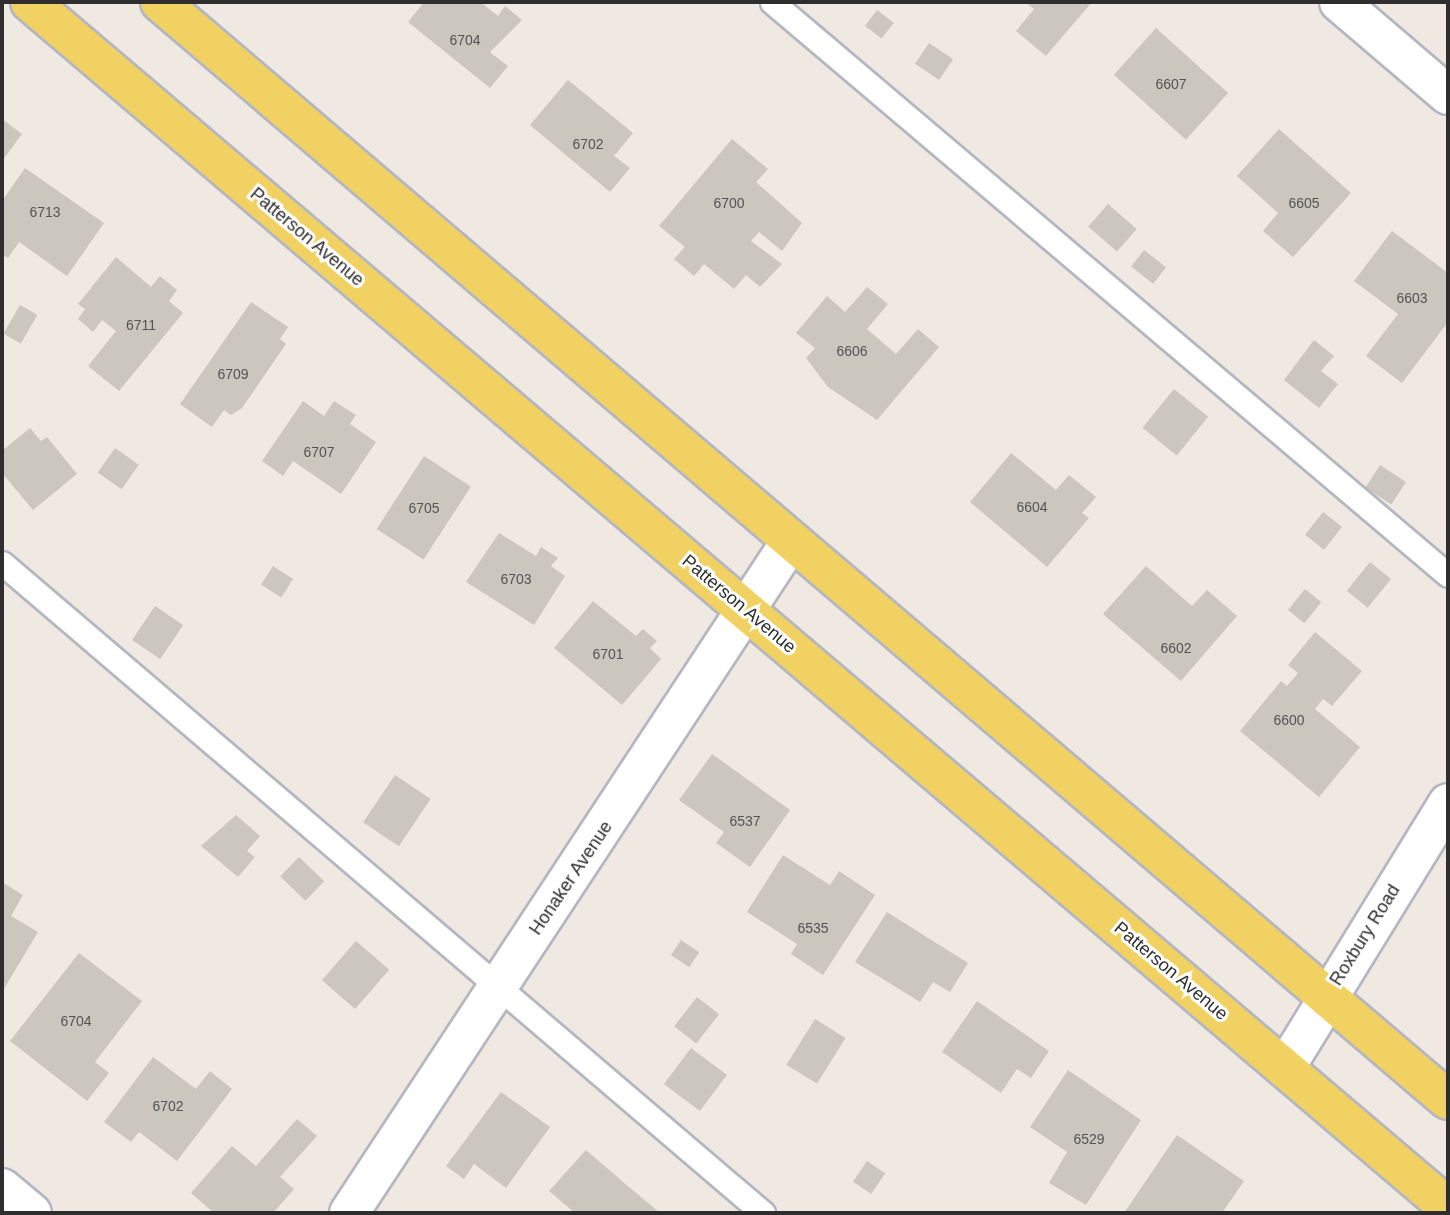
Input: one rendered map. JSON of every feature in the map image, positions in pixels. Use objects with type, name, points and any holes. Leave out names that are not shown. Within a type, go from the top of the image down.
[{"type":"main road","name":"Patterson Avenue","points":[[30,2],[1448,1207]]},
{"type":"main road","points":[[160,2],[1448,1100]]},
{"type":"street","points":[[1339,2],[1448,95]]},
{"type":"street","name":"Honaker Avenue","points":[[349,1213],[748,611],[791,541]]},
{"type":"street","name":"Roxbury Road","points":[[1285,1068],[1448,803]]},
{"type":"street","points":[[2,1188],[32,1213]]},
{"type":"lane","points":[[772,2],[1448,575]]},
{"type":"lane","points":[[2,563],[763,1213]]},
{"type":"building","points":[[424,2],[480,2],[498,16],[505,6],[522,20],[490,52],[508,66],[490,88],[408,22]]},
{"type":"building","points":[[1025,2],[1092,2],[1046,56],[1016,31],[1034,9]]},
{"type":"building","points":[[877,10],[894,23],[882,39],[865,26]]},
{"type":"building","points":[[1156,28],[1228,93],[1186,140],[1114,75]]},
{"type":"building","points":[[929,43],[953,59],[939,80],[915,64]]},
{"type":"building","points":[[568,80],[633,133],[614,156],[630,168],[610,192],[530,125]]},
{"type":"building","points":[[2,119],[22,134],[2,161]]},
{"type":"building","points":[[1279,129],[1351,193],[1293,257],[1263,231],[1278,213],[1237,176]]},
{"type":"building","points":[[732,139],[768,169],[756,182],[802,223],[782,251],[759,232],[751,241],[782,264],[760,287],[746,275],[734,289],[704,264],[694,276],[674,259],[685,247],[659,226]]},
{"type":"building","points":[[25,168],[104,223],[67,276],[19,242],[8,258],[2,254],[2,201]]},
{"type":"building","points":[[1108,204],[1137,229],[1117,252],[1088,227]]},
{"type":"building","points":[[1392,231],[1448,273],[1448,322],[1402,383],[1366,356],[1398,314],[1354,281]]},
{"type":"building","points":[[1144,250],[1166,267],[1153,284],[1131,267]]},
{"type":"building","points":[[116,257],[151,287],[160,276],[177,290],[169,301],[183,313],[119,391],[88,366],[116,331],[102,320],[93,332],[78,319],[85,309],[78,304]]},
{"type":"building","points":[[867,287],[888,304],[867,329],[896,354],[918,329],[939,347],[877,420],[828,387],[806,358],[815,348],[796,333],[827,296],[845,312]]},
{"type":"building","points":[[251,302],[288,327],[280,339],[286,344],[242,408],[231,415],[224,410],[212,427],[180,404]]},
{"type":"building","points":[[20,305],[37,315],[21,344],[4,334]]},
{"type":"building","points":[[1314,340],[1334,356],[1321,371],[1338,384],[1319,408],[1284,380]]},
{"type":"building","points":[[1174,389],[1208,417],[1177,456],[1143,428]]},
{"type":"building","points":[[303,401],[324,416],[334,401],[356,415],[350,424],[376,442],[341,494],[293,461],[283,476],[262,461]]},
{"type":"building","points":[[30,428],[41,441],[47,437],[77,474],[33,510],[2,473],[2,451]]},
{"type":"building","points":[[115,448],[139,465],[122,489],[98,473]]},
{"type":"building","points":[[1011,453],[1056,490],[1069,475],[1096,497],[1082,513],[1089,518],[1047,567],[970,502]]},
{"type":"building","points":[[424,456],[471,486],[424,559],[377,529]]},
{"type":"building","points":[[1380,465],[1406,482],[1391,505],[1365,488]]},
{"type":"building","points":[[1323,512],[1342,527],[1324,550],[1305,535]]},
{"type":"building","points":[[499,533],[536,556],[541,547],[558,558],[551,566],[565,576],[534,625],[466,582]]},
{"type":"building","points":[[1370,562],[1391,579],[1368,608],[1347,591]]},
{"type":"building","points":[[273,566],[293,579],[281,598],[261,584]]},
{"type":"building","points":[[1146,566],[1192,606],[1207,590],[1237,616],[1181,681],[1103,614]]},
{"type":"building","points":[[1305,589],[1321,602],[1304,623],[1288,610]]},
{"type":"building","points":[[593,601],[636,636],[643,629],[657,641],[650,648],[661,659],[622,705],[554,648]]},
{"type":"building","points":[[155,606],[183,625],[160,659],[132,640]]},
{"type":"building","points":[[1315,632],[1362,671],[1332,706],[1323,699],[1315,709],[1360,747],[1319,797],[1240,731],[1281,681],[1287,686],[1298,673],[1288,665]]},
{"type":"building","points":[[712,754],[790,810],[750,867],[716,843],[724,832],[679,800]]},
{"type":"building","points":[[395,775],[431,799],[399,846],[363,822]]},
{"type":"building","points":[[236,815],[260,836],[247,851],[255,857],[238,877],[201,846]]},
{"type":"building","points":[[783,855],[830,885],[839,871],[875,895],[823,975],[791,954],[797,944],[747,912]]},
{"type":"building","points":[[299,857],[324,881],[305,901],[280,876]]},
{"type":"building","points":[[2,882],[23,895],[11,916],[38,932],[2,992]]},
{"type":"building","points":[[887,912],[968,963],[950,992],[933,982],[920,1002],[855,962]]},
{"type":"building","points":[[681,940],[699,952],[689,967],[671,955]]},
{"type":"building","points":[[356,941],[389,970],[355,1009],[322,980]]},
{"type":"building","points":[[79,953],[142,1001],[95,1062],[109,1073],[87,1101],[10,1041]]},
{"type":"building","points":[[697,997],[719,1014],[696,1043],[674,1026]]},
{"type":"building","points":[[977,1001],[1049,1051],[1031,1078],[1017,1069],[1001,1093],[942,1052]]},
{"type":"building","points":[[815,1019],[846,1038],[817,1084],[786,1065]]},
{"type":"building","points":[[691,1048],[727,1075],[700,1111],[664,1084]]},
{"type":"building","points":[[153,1057],[196,1089],[210,1071],[232,1089],[177,1161],[139,1132],[131,1142],[104,1122]]},
{"type":"building","points":[[1068,1070],[1141,1120],[1086,1205],[1049,1183],[1067,1152],[1030,1127]]},
{"type":"building","points":[[501,1092],[550,1127],[506,1188],[474,1164],[464,1179],[446,1166]]},
{"type":"building","points":[[297,1119],[317,1136],[280,1177],[294,1189],[273,1213],[214,1213],[191,1193],[232,1146],[256,1166]]},
{"type":"building","points":[[1177,1135],[1244,1181],[1222,1213],[1124,1213]]},
{"type":"building","points":[[586,1150],[660,1213],[575,1213],[549,1191]]},
{"type":"building","points":[[867,1161],[885,1173],[871,1194],[853,1182]]}]
